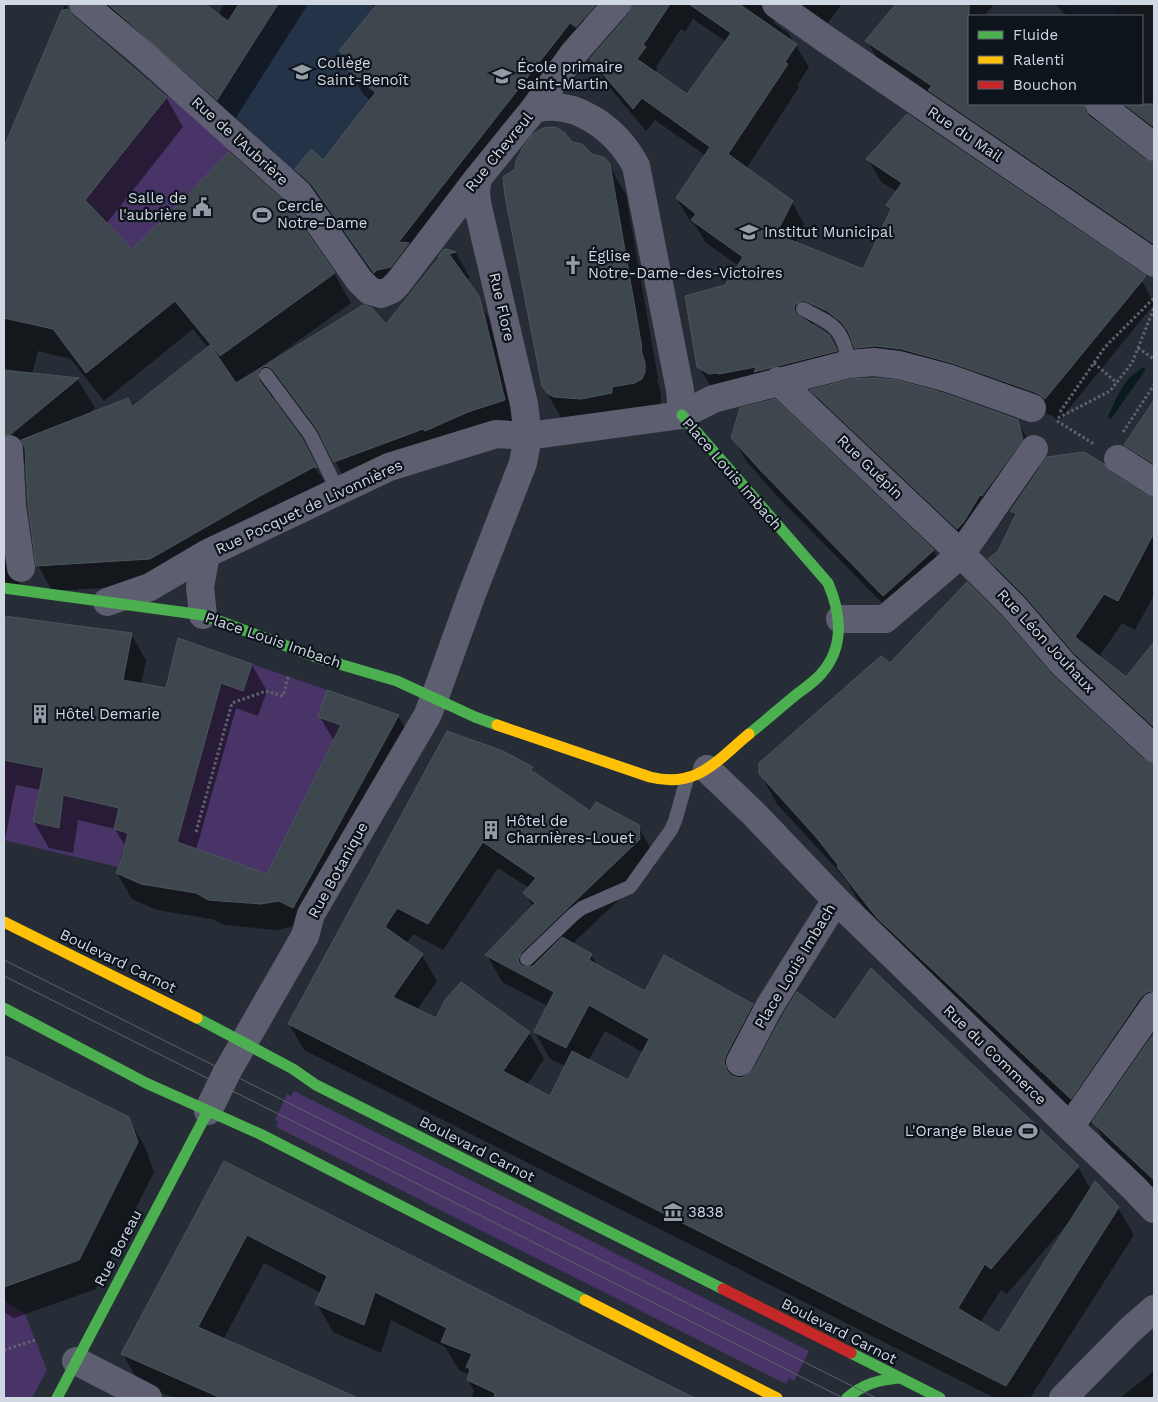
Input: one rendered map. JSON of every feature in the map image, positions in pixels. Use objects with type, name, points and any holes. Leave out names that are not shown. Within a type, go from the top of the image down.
[{"type":"main road","name":"Place Louis Imbach","points":[[4,588],[203,615],[319,658],[397,681],[475,717],[650,777],[674,781],[697,774],[820,674],[830,662],[840,634],[840,620],[836,598],[828,584],[682,414]]},
{"type":"main road","name":"Boulevard Carnot","points":[[4,922],[244,1042],[293,1069],[316,1085],[940,1398]]},
{"type":"main road","points":[[4,1008],[146,1083],[260,1134],[777,1398]]},
{"type":"main road","name":"Rue Boreau","points":[[57,1398],[132,1251],[208,1111]]},
{"type":"main road","points":[[847,1398],[857,1389],[874,1380],[899,1378]]},
{"type":"street","name":"Rue de l'Aubrière","points":[[83,4],[144,55],[299,194],[359,280],[370,291],[377,294]]},
{"type":"street","name":"Rue Chevreul","points":[[377,294],[386,293],[398,283],[478,178],[534,109],[573,54],[617,4]]},
{"type":"street","name":"Rue du Mail","points":[[776,4],[1154,263]]},
{"type":"street","points":[[1100,105],[1154,147]]},
{"type":"street","points":[[534,109],[540,107],[559,108],[588,116],[620,143],[630,154],[636,166],[680,390],[682,414],[713,399],[778,381],[849,364],[874,362],[900,366],[948,378],[1043,414]]},
{"type":"street","name":"Rue Flore","points":[[478,178],[476,191],[478,203],[524,404],[528,436]]},
{"type":"street","name":"Rue Guépin","points":[[778,381],[961,554]]},
{"type":"street","name":"Place Louis Imbach","points":[[528,436],[682,414]]},
{"type":"street","name":"Rue Pocquet de Livonnières","points":[[107,602],[150,586],[206,554],[389,467],[496,434],[528,436]]},
{"type":"street","points":[[434,699],[523,463],[528,436]]},
{"type":"street","points":[[840,620],[885,619],[961,554],[1034,449]]},
{"type":"street","points":[[10,450],[12,506],[21,568]]},
{"type":"street","points":[[1118,459],[1154,482]]},
{"type":"street","name":"Rue Pocquet de Livonnières","points":[[203,615],[200,587],[206,554]]},
{"type":"street","name":"Rue Léon Jouhaux","points":[[961,554],[1013,606],[1064,665],[1154,748]]},
{"type":"street","name":"Rue Botanique","points":[[208,1111],[244,1042],[305,936],[311,914],[427,716],[434,699]]},
{"type":"street","name":"Place Louis Imbach","points":[[697,774],[756,816],[836,900],[768,1008],[740,1062]]},
{"type":"street","name":"Rue du Commerce","points":[[836,900],[1154,1209]]},
{"type":"street","points":[[1070,1127],[1154,1006]]},
{"type":"street","points":[[1063,1398],[1131,1329],[1154,1309]]},
{"type":"street","points":[[76,1361],[148,1398]]},
{"type":"lane","points":[[803,309],[826,321],[841,333],[847,349],[849,364]]},
{"type":"lane","points":[[266,375],[310,434],[338,491]]},
{"type":"lane","points":[[527,959],[582,908],[630,887],[670,830],[697,774]]},
{"type":"path","points":[[1043,414],[1094,363],[1105,347],[1154,298]]},
{"type":"path","points":[[1043,414],[1110,391],[1132,364],[1154,308]]},
{"type":"path","points":[[1138,348],[1154,359]]},
{"type":"path","points":[[1094,363],[1117,383]]},
{"type":"path","points":[[1124,430],[1154,385]]},
{"type":"path","points":[[1043,414],[1118,459]]},
{"type":"path","points":[[196,832],[232,703],[266,691],[283,696],[289,674]]},
{"type":"path","points":[[4,1350],[35,1340]]},
{"type":"shaded area","points":[[239,4],[585,4],[378,269],[369,271],[334,220],[338,211],[247,130],[248,128],[225,106],[222,108],[191,80]]},
{"type":"shaded area","points":[[1062,4],[1121,4],[1113,15],[1074,15]]},
{"type":"shaded area","points":[[169,95],[231,150],[132,249],[85,199]]},
{"type":"shaded area","points":[[1142,367],[1146,369],[1111,419],[1108,417],[1120,391],[1130,377]]},
{"type":"shaded area","points":[[252,664],[327,690],[341,725],[267,874],[177,842],[221,683],[243,691]]},
{"type":"shaded area","points":[[4,760],[54,770],[33,822],[59,827],[64,793],[119,808],[114,829],[128,833],[118,867],[4,840]]},
{"type":"shaded area","points":[[294,1091],[809,1351],[794,1381],[789,1378],[786,1384],[276,1127],[278,1122],[275,1120],[287,1094],[291,1096]]},
{"type":"shaded area","points":[[4,1300],[25,1314],[47,1370],[32,1398],[4,1398]]},
{"type":"building","points":[[205,4],[228,21],[239,4],[278,4],[217,100],[109,5]]},
{"type":"building","points":[[377,4],[596,4],[576,27],[570,23],[397,244],[401,242],[409,243],[391,267],[377,270],[374,273],[312,185],[295,169],[311,149],[323,160],[376,92],[347,69],[353,62],[339,51]]},
{"type":"building","points":[[632,4],[670,4],[643,45],[646,47],[637,59],[687,94],[731,33],[689,4],[739,4],[797,44],[785,62],[788,64],[728,154],[793,201],[776,234],[863,269],[891,209],[886,205],[902,183],[866,159],[907,114],[1146,276],[1045,399],[1037,393],[952,363],[901,349],[876,346],[855,348],[848,331],[841,322],[827,311],[803,300],[795,305],[796,314],[829,335],[837,351],[754,372],[756,367],[709,374],[697,367],[685,296],[725,285],[743,257],[691,220],[696,214],[676,198],[710,147],[642,98],[633,109],[590,59],[629,14]]},
{"type":"building","points":[[896,4],[969,4],[968,105],[1084,105],[1089,116],[1144,159],[1154,162],[1154,244],[928,90],[932,86],[865,41]]},
{"type":"building","points":[[68,9],[73,16],[167,97],[85,200],[132,249],[229,152],[287,204],[335,273],[220,356],[175,301],[86,373],[53,329],[4,318],[4,147],[62,10]]},
{"type":"building","points":[[1154,104],[1154,127],[1125,105]]},
{"type":"building","name":"Église Notre-Dame-des-Victoires","points":[[543,128],[558,128],[572,142],[582,144],[592,154],[605,158],[610,164],[641,350],[645,363],[645,372],[642,379],[635,383],[612,387],[612,393],[581,399],[554,397],[548,394],[542,386],[505,196],[503,177],[515,169],[516,161],[523,147],[533,134]]},
{"type":"building","points":[[443,250],[456,252],[449,254],[479,296],[505,400],[468,412],[425,431],[423,429],[334,462],[317,429],[273,370],[264,366],[258,372],[259,380],[302,439],[317,468],[314,467],[260,496],[150,559],[36,566],[28,504],[25,448],[21,440],[128,398],[132,407],[210,345],[236,383],[363,305],[372,308],[386,324]]},
{"type":"building","points":[[4,370],[79,378],[11,434],[4,435]]},
{"type":"building","points":[[852,379],[896,380],[943,393],[1018,420],[1023,439],[982,496],[980,495],[963,523],[957,529],[810,390]]},
{"type":"building","points":[[775,399],[934,550],[883,596],[731,438],[740,408]]},
{"type":"building","points":[[1154,400],[1154,464],[1124,445]]},
{"type":"building","points":[[1084,452],[1104,464],[1110,472],[1146,495],[1154,497],[1154,533],[1118,601],[1104,594],[1075,637],[1126,677],[1154,642],[1154,727],[1075,654],[1025,596],[988,559],[998,551],[1016,514],[1010,511],[1047,457]]},
{"type":"building","points":[[967,582],[1002,617],[1053,676],[1143,759],[1154,763],[1154,991],[1147,992],[1141,997],[1071,1099],[877,918],[816,837],[759,774],[759,763],[881,656],[890,663]]},
{"type":"building","points":[[4,616],[132,633],[123,680],[166,688],[178,638],[252,664],[243,691],[221,683],[177,842],[267,874],[341,725],[318,717],[327,690],[399,715],[293,908],[279,901],[261,904],[208,900],[196,893],[141,884],[116,873],[128,833],[114,829],[119,808],[63,795],[59,828],[33,822],[44,768],[4,760]]},
{"type":"building","points":[[447,731],[503,751],[533,767],[531,770],[590,811],[596,802],[639,825],[640,839],[521,953],[518,961],[521,965],[525,967],[533,966],[562,937],[592,954],[589,960],[645,991],[664,955],[753,1004],[724,1062],[727,1071],[732,1076],[740,1078],[748,1075],[754,1069],[797,992],[835,1020],[871,968],[1079,1166],[991,1269],[985,1264],[958,1308],[999,1333],[1095,1181],[1119,1207],[1006,1386],[288,1024]],"holes":[[[483,842],[536,878],[523,893],[535,903],[485,955],[554,992],[534,1032],[566,1048],[589,1005],[649,1039],[628,1080],[572,1051],[550,1096],[503,1071],[530,1032],[461,982],[445,1000],[436,1018],[393,997],[423,954],[385,927],[397,908],[428,924]]]},
{"type":"building","points":[[1154,1033],[1154,1180],[1092,1122]]},
{"type":"building","points":[[4,1055],[129,1117],[138,1142],[79,1260],[4,1287]]},
{"type":"building","points":[[224,1161],[695,1398],[494,1398],[495,1393],[467,1380],[470,1369],[466,1367],[472,1354],[441,1342],[447,1328],[375,1292],[364,1325],[315,1304],[327,1276],[247,1235],[198,1327],[358,1398],[221,1398],[121,1354]]},
{"type":"tram line","points":[[4,960],[876,1398]]},
{"type":"tram line","points":[[4,976],[843,1398]]},
{"type":"traffic: fast","points":[[682,415],[828,583],[836,606],[838,618],[837,641],[829,664],[815,680],[749,734]]},
{"type":"traffic: fast","points":[[4,588],[203,615],[319,658],[397,681],[475,717],[497,725]]},
{"type":"traffic: fast","points":[[4,1008],[146,1083],[260,1134],[585,1300]]},
{"type":"traffic: fast","points":[[197,1018],[293,1069],[316,1085],[723,1289]]},
{"type":"traffic: fast","points":[[57,1398],[208,1111]]},
{"type":"traffic: fast","points":[[851,1353],[940,1398]]},
{"type":"traffic: fast","points":[[847,1398],[859,1389],[871,1384],[899,1378]]},
{"type":"traffic: slow","points":[[497,725],[650,777],[666,780],[693,776],[705,770],[716,763],[749,734]]},
{"type":"traffic: slow","points":[[4,922],[197,1018]]},
{"type":"traffic: slow","points":[[585,1300],[777,1398]]},
{"type":"traffic: jam","points":[[723,1289],[851,1353]]},
{"type":"place","name":"Collège Saint-Benoît","points":[[302,72]]},
{"type":"place","name":"École primaire Saint-Martin","points":[[502,76]]},
{"type":"place","name":"Salle de l'aubrière","points":[[202,207]]},
{"type":"place","name":"Cercle Notre-Dame","points":[[262,215]]},
{"type":"place","name":"Institut Municipal","points":[[749,232]]},
{"type":"place","name":"Église Notre-Dame-des-Victoires","points":[[573,265]]},
{"type":"place","name":"Hôtel Demarie","points":[[40,714]]},
{"type":"place","name":"Hôtel de Charnières-Louet","points":[[491,830]]},
{"type":"place","name":"L'Orange Bleue","points":[[1028,1131]]},
{"type":"place","name":"3838","points":[[673,1212]]}]
